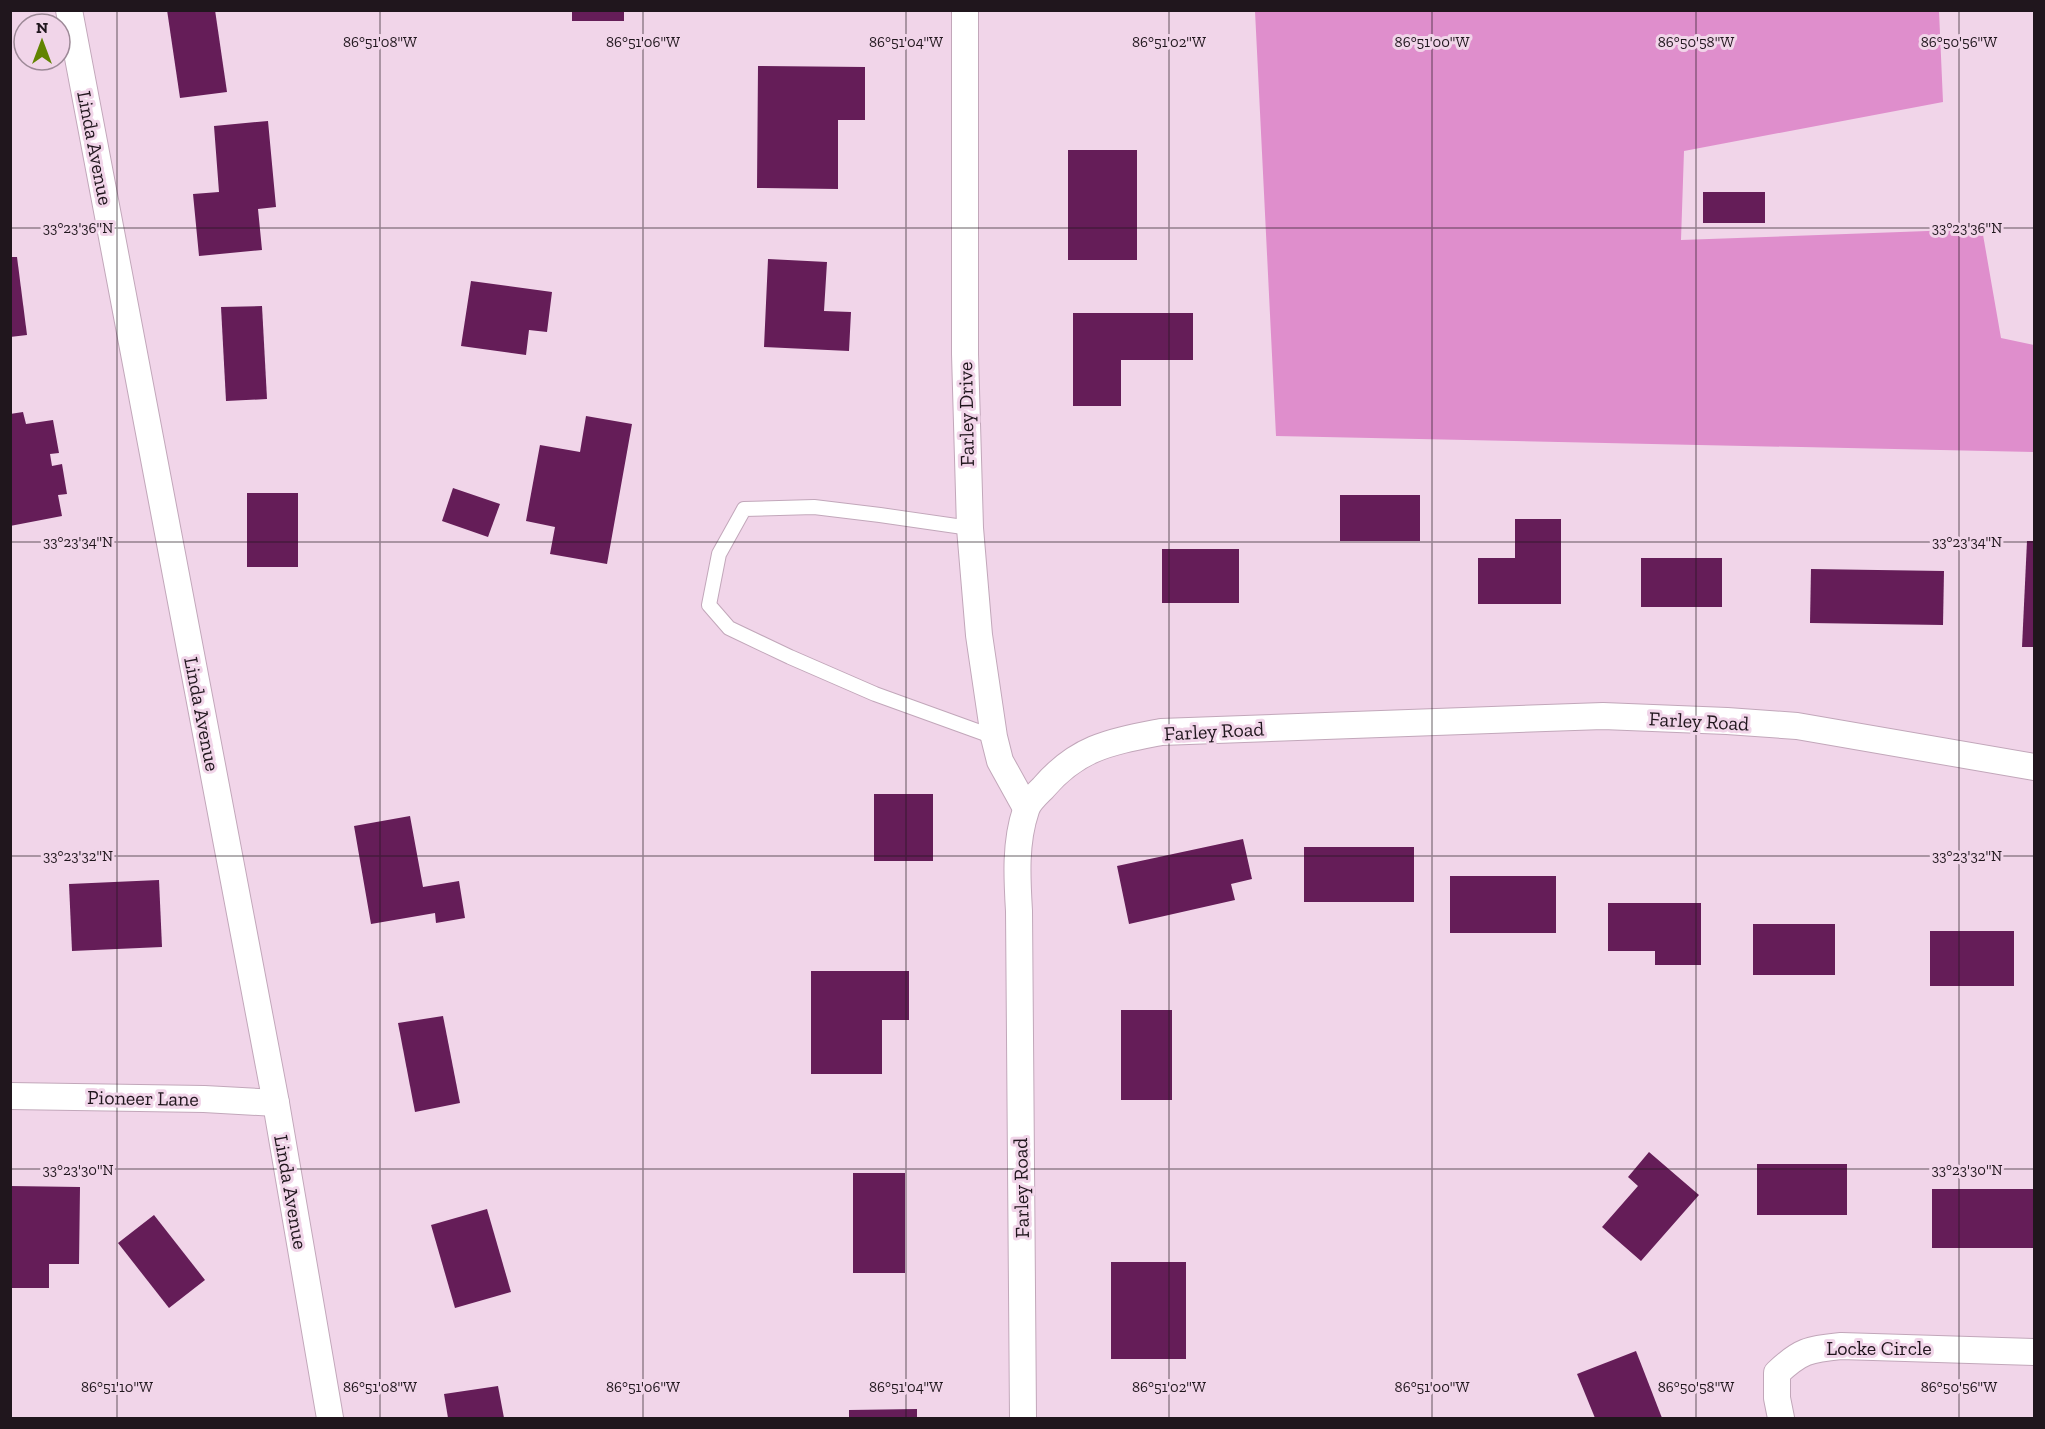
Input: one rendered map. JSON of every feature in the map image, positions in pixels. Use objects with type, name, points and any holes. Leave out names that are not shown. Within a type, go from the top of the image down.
[{"type":"street","name":"Linda Avenue","points":[[69,10],[276,1103],[330,1419]]},
{"type":"street","name":"Farley Drive","points":[[965,10],[965,354],[970,528],[979,635],[994,737],[1000,761],[1026,808]]},
{"type":"street","name":"Farley Road","points":[[1023,1419],[1017,862],[1026,808],[1053,777],[1078,755],[1113,741],[1161,732],[1604,716],[1797,726],[2034,767]]},
{"type":"street","name":"Pioneer Lane","points":[[10,1096],[204,1099],[276,1103]]},
{"type":"street","name":"Locke Circle","points":[[1781,1419],[1777,1398],[1777,1373],[1794,1357],[1814,1348],[1841,1346],[2034,1352]]},
{"type":"lane","points":[[970,528],[814,507],[744,509],[719,554],[709,605],[729,628],[790,657],[875,694],[994,737]]},
{"type":"shaded area","points":[[1255,11],[1939,11],[1943,102],[1684,151],[1681,240],[1982,229],[2001,338],[2034,345],[2034,452],[1276,436]]},
{"type":"building","points":[[167,10],[215,10],[227,92],[180,98]]},
{"type":"building","points":[[572,10],[624,10],[624,21],[572,21]]},
{"type":"building","points":[[758,66],[865,67],[865,120],[838,120],[838,189],[757,188]]},
{"type":"building","points":[[268,121],[276,207],[258,209],[262,250],[199,256],[193,194],[219,192],[214,126]]},
{"type":"building","points":[[1068,150],[1137,150],[1137,260],[1068,260]]},
{"type":"building","points":[[1703,192],[1765,192],[1765,223],[1703,223]]},
{"type":"building","points":[[10,257],[17,257],[27,335],[10,337]]},
{"type":"building","points":[[768,259],[827,262],[824,311],[851,312],[849,351],[764,347]]},
{"type":"building","points":[[471,281],[552,292],[547,332],[529,330],[526,355],[461,346]]},
{"type":"building","points":[[262,306],[267,399],[226,401],[221,307]]},
{"type":"building","points":[[1073,313],[1193,313],[1193,360],[1121,360],[1121,406],[1073,406]]},
{"type":"building","points":[[23,412],[26,424],[53,420],[59,453],[50,454],[52,466],[62,464],[67,494],[58,495],[62,516],[10,526],[10,414]]},
{"type":"building","points":[[586,416],[632,424],[607,564],[550,554],[555,527],[526,521],[540,445],[580,452]]},
{"type":"building","points":[[453,488],[500,504],[488,537],[442,521]]},
{"type":"building","points":[[247,493],[298,493],[298,567],[247,567]]},
{"type":"building","points":[[1340,495],[1420,495],[1420,541],[1340,541]]},
{"type":"building","points":[[1515,519],[1561,519],[1561,604],[1478,604],[1478,558],[1515,558]]},
{"type":"building","points":[[2027,541],[2034,541],[2034,647],[2022,647]]},
{"type":"building","points":[[1162,549],[1239,549],[1239,603],[1162,603]]},
{"type":"building","points":[[1641,558],[1722,558],[1722,607],[1641,607]]},
{"type":"building","points":[[1811,569],[1944,571],[1943,625],[1810,623]]},
{"type":"building","points":[[874,794],[933,794],[933,861],[874,861]]},
{"type":"building","points":[[410,816],[423,887],[459,881],[465,918],[436,923],[435,913],[371,924],[354,826]]},
{"type":"building","points":[[1243,839],[1252,879],[1231,884],[1235,900],[1129,924],[1117,866]]},
{"type":"building","points":[[1304,847],[1414,847],[1414,902],[1304,902]]},
{"type":"building","points":[[1450,876],[1556,876],[1556,933],[1450,933]]},
{"type":"building","points":[[159,880],[162,947],[72,951],[69,884]]},
{"type":"building","points":[[1608,903],[1701,903],[1701,965],[1655,965],[1655,951],[1608,951]]},
{"type":"building","points":[[1753,924],[1835,924],[1835,975],[1753,975]]},
{"type":"building","points":[[1930,931],[2014,931],[2014,986],[1930,986]]},
{"type":"building","points":[[811,971],[909,971],[909,1020],[882,1020],[882,1074],[811,1074]]},
{"type":"building","points":[[1121,1010],[1172,1010],[1172,1100],[1121,1100]]},
{"type":"building","points":[[443,1016],[460,1103],[415,1112],[398,1023]]},
{"type":"building","points":[[1649,1152],[1699,1195],[1641,1261],[1602,1227],[1638,1186],[1628,1177]]},
{"type":"building","points":[[1757,1164],[1847,1164],[1847,1215],[1757,1215]]},
{"type":"building","points":[[853,1173],[905,1173],[905,1273],[853,1273]]},
{"type":"building","points":[[10,1186],[80,1187],[79,1264],[49,1264],[49,1288],[10,1288]]},
{"type":"building","points":[[1932,1189],[2034,1189],[2034,1248],[1932,1248]]},
{"type":"building","points":[[487,1209],[511,1292],[455,1308],[431,1225]]},
{"type":"building","points":[[154,1215],[205,1280],[169,1308],[118,1243]]},
{"type":"building","points":[[1111,1262],[1186,1262],[1186,1359],[1111,1359]]},
{"type":"building","points":[[1636,1351],[1662,1418],[1595,1418],[1577,1374]]},
{"type":"building","points":[[498,1386],[504,1418],[448,1418],[444,1394]]},
{"type":"building","points":[[917,1409],[917,1418],[849,1418],[849,1410]]}]
